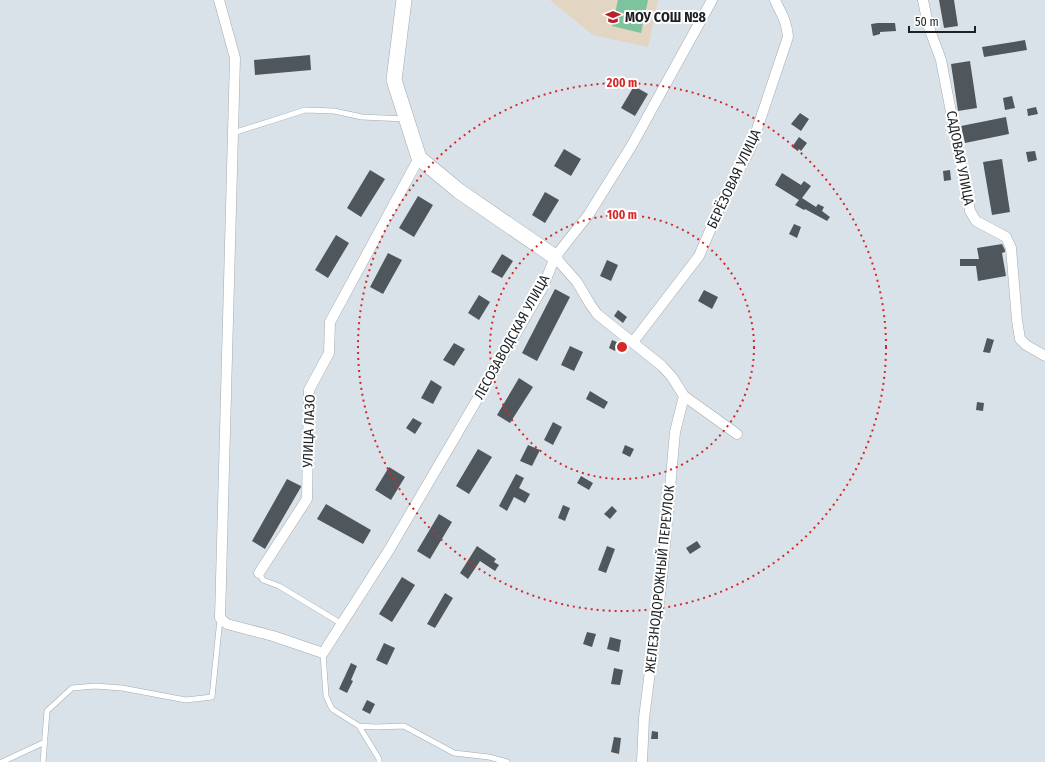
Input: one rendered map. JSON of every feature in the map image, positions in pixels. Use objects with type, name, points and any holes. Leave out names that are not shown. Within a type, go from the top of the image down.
[{"type":"street","points":[[220,0],[235,58],[220,618],[227,624],[273,636],[323,653]]},
{"type":"street","points":[[404,0],[394,80],[419,158],[459,192],[555,257],[577,282],[597,314],[662,366],[672,377],[684,396],[737,434]]},
{"type":"street","name":"ЛЕСОЗАВОДСКАЯ УЛИЦА","points":[[323,653],[389,550],[543,287],[555,257],[589,214],[632,145],[712,0]]},
{"type":"street","name":"БЕРЁЗОВАЯ УЛИЦА","points":[[633,342],[699,256],[726,193],[736,178],[751,147],[788,37],[788,27],[774,0]]},
{"type":"street","name":"САДОВАЯ УЛИЦА","points":[[923,0],[928,25],[941,60],[970,211],[976,221],[1006,237],[1011,248],[1020,338],[1026,345],[1045,356]]},
{"type":"street","name":"УЛИЦА ЛАЗО","points":[[259,573],[307,499],[309,390],[329,353],[330,322],[419,158]]},
{"type":"street","name":"ЖЕЛЕЗНОДОРОЖНЫЙ ПЕРЕУЛОК","points":[[642,762],[644,718],[662,578],[675,432],[684,396]]},
{"type":"lane","points":[[233,132],[305,110],[334,111],[362,117],[406,119]]},
{"type":"lane","points":[[259,573],[263,580],[279,586],[342,624]]},
{"type":"lane","points":[[43,762],[47,711],[72,688],[95,686],[122,688],[186,700],[212,697],[220,618]]},
{"type":"lane","points":[[323,653],[326,696],[332,709],[359,726],[379,759],[379,762]]},
{"type":"lane","points":[[359,726],[404,726],[454,752],[489,757],[507,762]]},
{"type":"lane","points":[[2,762],[45,742]]},
{"type":"shaded area","name":"МОУ СОШ №8","points":[[550,0],[658,0],[648,47],[593,35]]},
{"type":"green space","points":[[618,0],[648,0],[641,33],[612,26]]},
{"type":"building","points":[[939,0],[954,0],[958,26],[944,28]]},
{"type":"building","points":[[895,23],[896,31],[880,32],[880,34],[873,36],[871,24]]},
{"type":"building","points":[[1025,40],[1027,50],[984,57],[982,47]]},
{"type":"building","points":[[310,55],[311,70],[255,75],[254,60]]},
{"type":"building","points":[[970,61],[977,108],[958,111],[951,64]]},
{"type":"building","points":[[634,86],[648,94],[635,116],[621,108]]},
{"type":"building","points":[[1012,96],[1015,108],[1005,110],[1003,98]]},
{"type":"building","points":[[1036,107],[1038,114],[1028,116],[1027,109]]},
{"type":"building","points":[[800,113],[809,119],[801,131],[791,124]]},
{"type":"building","points":[[1006,117],[1009,134],[965,143],[961,126]]},
{"type":"building","points":[[799,137],[807,143],[801,151],[799,149],[798,151],[792,147]]},
{"type":"building","points":[[564,149],[581,159],[571,176],[554,166]]},
{"type":"building","points":[[1035,151],[1037,160],[1028,162],[1026,152]]},
{"type":"building","points":[[1002,159],[1010,212],[992,215],[983,162]]},
{"type":"building","points":[[370,170],[385,179],[361,217],[347,208]]},
{"type":"building","points":[[950,170],[951,180],[944,181],[943,171]]},
{"type":"building","points":[[782,173],[801,185],[804,181],[811,186],[802,198],[816,207],[818,204],[824,207],[822,211],[830,217],[827,221],[795,205],[799,200],[775,185]]},
{"type":"building","points":[[545,192],[559,200],[545,223],[532,215]]},
{"type":"building","points":[[418,196],[433,205],[414,237],[399,228]]},
{"type":"building","points":[[794,224],[801,227],[797,238],[789,234]]},
{"type":"building","points":[[336,235],[349,243],[328,278],[315,270]]},
{"type":"building","points":[[1002,244],[1005,250],[1005,252],[1002,253],[1006,276],[978,281],[976,266],[960,266],[960,259],[979,259],[977,248]]},
{"type":"building","points":[[388,253],[402,260],[383,294],[370,287]]},
{"type":"building","points":[[502,254],[513,261],[502,278],[491,272]]},
{"type":"building","points":[[607,260],[618,265],[611,281],[600,276]]},
{"type":"building","points":[[555,289],[570,297],[537,361],[522,353]]},
{"type":"building","points":[[704,290],[718,297],[712,309],[698,301]]},
{"type":"building","points":[[479,295],[490,302],[479,320],[468,313]]},
{"type":"building","points":[[618,310],[627,317],[623,323],[614,316]]},
{"type":"building","points":[[987,338],[994,340],[990,353],[983,352]]},
{"type":"building","points":[[612,340],[619,343],[615,351],[609,348]]},
{"type":"building","points":[[454,343],[465,349],[454,366],[443,360]]},
{"type":"building","points":[[570,346],[583,352],[574,371],[561,365]]},
{"type":"building","points":[[519,378],[533,387],[510,423],[497,415]]},
{"type":"building","points":[[431,380],[442,387],[433,404],[421,398]]},
{"type":"building","points":[[590,391],[608,402],[604,409],[586,399]]},
{"type":"building","points":[[977,402],[984,403],[983,411],[976,410]]},
{"type":"building","points":[[413,418],[422,423],[415,434],[406,428]]},
{"type":"building","points":[[553,422],[562,427],[553,445],[544,440]]},
{"type":"building","points":[[528,445],[540,450],[532,466],[520,461]]},
{"type":"building","points":[[625,445],[634,449],[630,457],[622,453]]},
{"type":"building","points":[[478,449],[492,457],[469,494],[456,486]]},
{"type":"building","points":[[389,467],[405,477],[391,500],[375,490]]},
{"type":"building","points":[[516,474],[524,478],[519,488],[530,494],[525,503],[514,497],[507,511],[499,506]]},
{"type":"building","points":[[581,476],[593,483],[589,490],[577,483]]},
{"type":"building","points":[[287,479],[301,487],[265,549],[252,541]]},
{"type":"building","points":[[326,504],[371,530],[363,544],[317,519]]},
{"type":"building","points":[[563,505],[570,508],[565,521],[558,518]]},
{"type":"building","points":[[612,506],[617,511],[610,519],[604,514]]},
{"type":"building","points":[[439,514],[452,522],[430,559],[417,551]]},
{"type":"building","points":[[697,541],[701,547],[690,554],[686,548]]},
{"type":"building","points":[[477,546],[496,559],[494,562],[499,565],[495,571],[480,561],[468,579],[460,573]]},
{"type":"building","points":[[607,546],[615,549],[606,573],[598,570]]},
{"type":"building","points":[[402,577],[415,585],[392,622],[379,614]]},
{"type":"building","points":[[445,593],[453,598],[435,628],[427,624]]},
{"type":"building","points":[[587,632],[596,634],[592,647],[583,644]]},
{"type":"building","points":[[610,637],[621,640],[619,652],[607,649]]},
{"type":"building","points":[[384,643],[395,648],[387,665],[376,660]]},
{"type":"building","points":[[351,663],[357,666],[351,680],[353,681],[347,693],[339,689]]},
{"type":"building","points":[[614,668],[623,670],[620,685],[611,684]]},
{"type":"building","points":[[367,700],[375,704],[370,714],[362,710]]},
{"type":"building","points":[[652,731],[658,732],[658,739],[651,739]]},
{"type":"building","points":[[614,737],[621,738],[619,754],[611,752]]},
{"type":"place","name":"МОУ СОШ №8","points":[[613,17]]}]
